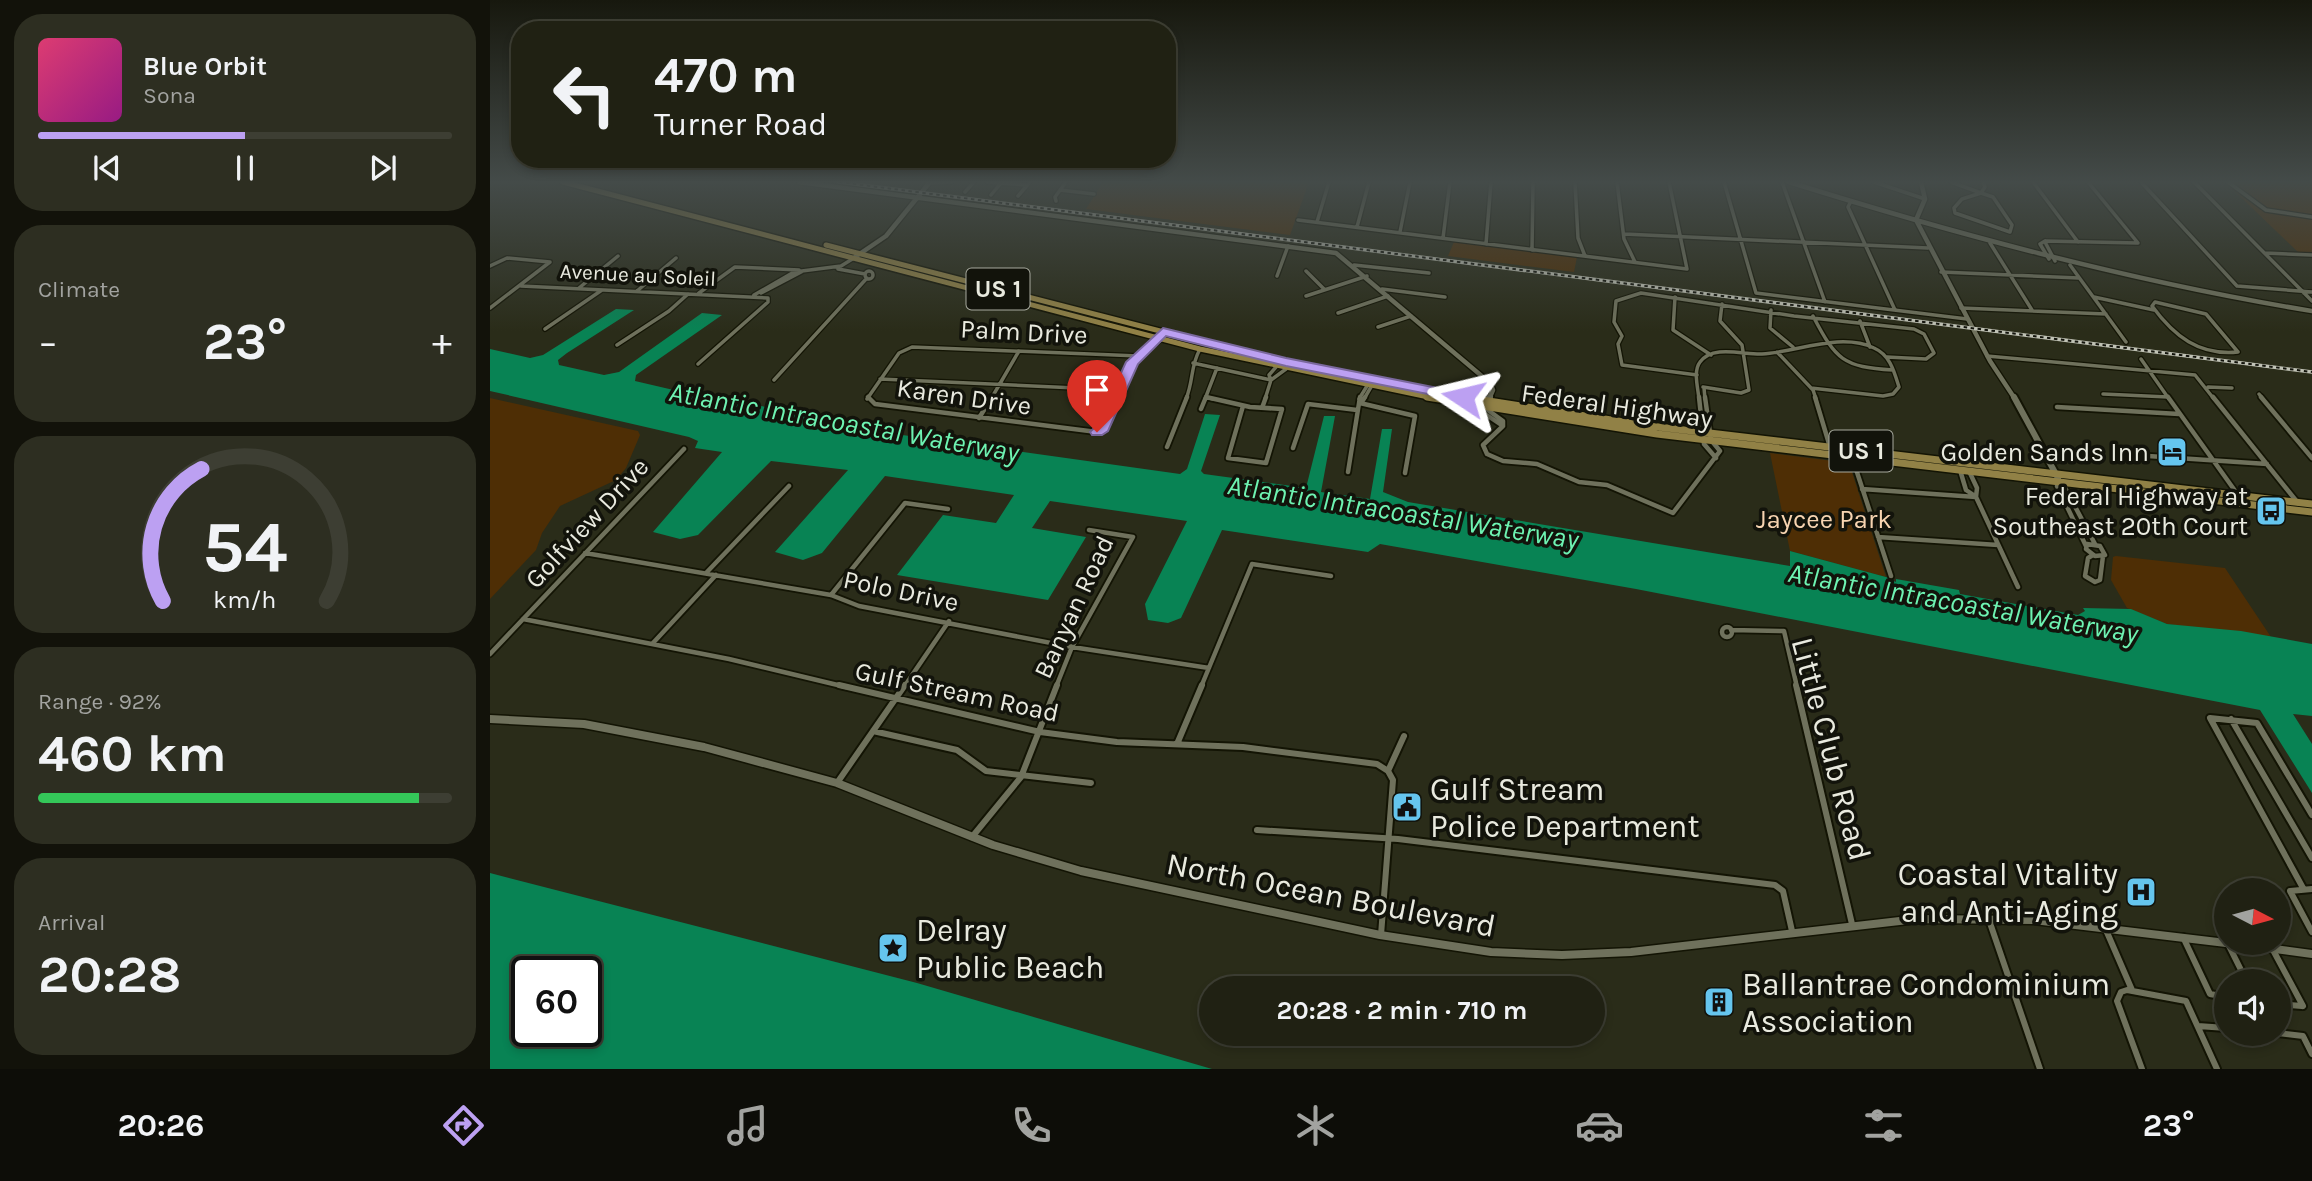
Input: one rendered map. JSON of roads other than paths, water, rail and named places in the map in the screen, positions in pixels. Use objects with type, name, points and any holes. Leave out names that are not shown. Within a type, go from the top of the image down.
[{"type":"main road","name":"Federal Highway","points":[[768,232],[1063,306],[1163,335],[1200,349],[1344,382],[1388,384],[1486,405]]},
{"type":"main road","name":"Federal Highway","points":[[775,232],[943,281],[960,282],[998,296],[1368,384],[1486,405],[1830,451],[1852,457],[2176,496],[2312,504]]},
{"type":"main road","points":[[998,296],[1049,307],[1063,306]]},
{"type":"main road","name":"Federal Highway","points":[[1708,436],[1777,448],[1889,454],[2238,495],[2249,500],[2312,512]]},
{"type":"main road","points":[[1960,470],[1976,464]]},
{"type":"main road","points":[[2176,496],[2232,500],[2238,495]]},
{"type":"street","points":[[837,268],[889,232]]},
{"type":"street","points":[[1181,232],[1336,253],[1354,265],[1490,383],[1493,390],[1482,412],[1503,426],[1483,445],[1483,450],[1503,461],[1536,464],[1579,482],[1607,485],[1673,513],[1716,458],[1714,452],[1705,446],[1708,436],[1697,375],[1700,361],[1711,355],[1777,351],[1827,344],[1870,347],[1887,356],[1932,358],[1934,353],[1920,330],[1641,293],[1616,301],[1614,322],[1622,336],[1618,344],[1620,364],[1629,368],[1697,375]]},
{"type":"street","points":[[1390,232],[1686,269],[1679,232]]},
{"type":"street","points":[[1443,238],[1444,232]]},
{"type":"street","points":[[1486,244],[1487,232]]},
{"type":"street","points":[[1532,232],[1532,250]]},
{"type":"street","points":[[1578,232],[1585,257]]},
{"type":"street","points":[[1739,232],[1756,293],[1967,319]]},
{"type":"street","points":[[1799,232],[1825,302]]},
{"type":"street","points":[[1859,232],[1895,310]]},
{"type":"street","points":[[1921,232],[1987,356],[2060,482],[2067,488],[2095,544],[2104,550],[2100,580],[2095,582],[2085,576],[2088,558],[2092,555],[2103,556]]},
{"type":"street","points":[[1954,232],[2070,265],[2179,289],[2312,311]]},
{"type":"street","points":[[2071,232],[2079,242]]},
{"type":"street","points":[[2052,260],[2045,241],[2138,243],[2129,232]]},
{"type":"street","points":[[2187,232],[2237,286],[2304,291],[2312,297]]},
{"type":"street","points":[[2244,232],[2312,297]]},
{"type":"street","points":[[1635,263],[1624,234],[1928,248]]},
{"type":"street","points":[[1990,243],[2032,311]]},
{"type":"street","points":[[1277,276],[1288,246]]},
{"type":"street","points":[[2265,253],[2312,255]]},
{"type":"street","points":[[579,288],[618,256]]},
{"type":"street","name":"Avenue au Soleil","points":[[490,266],[507,258],[550,261],[490,308]]},
{"type":"street","points":[[637,291],[676,258]]},
{"type":"street","points":[[1354,265],[1429,273]]},
{"type":"street","points":[[2070,265],[2126,342]]},
{"type":"street","points":[[698,293],[735,267],[799,270]]},
{"type":"street","points":[[774,380],[866,276],[837,268],[810,269]]},
{"type":"street","name":"Avenue au Soleil","points":[[521,286],[754,296],[810,269]]},
{"type":"street","name":"Avenue au Soleil","points":[[754,296],[799,270],[810,269]]},
{"type":"street","points":[[1306,271],[1325,290]]},
{"type":"street","points":[[1941,272],[2079,278]]},
{"type":"street","points":[[1306,296],[1367,276]]},
{"type":"street","points":[[545,329],[581,307],[603,289]]},
{"type":"street","points":[[1382,289],[1446,297]]},
{"type":"street","points":[[617,345],[669,311],[689,293]]},
{"type":"street","points":[[1338,313],[1389,295]]},
{"type":"street","points":[[698,364],[769,300],[766,297],[754,296]]},
{"type":"street","points":[[1675,297],[1673,330],[1711,355]]},
{"type":"street","points":[[2094,297],[2155,310],[2191,347],[2231,354],[2239,351],[2200,310],[2158,302],[2153,304],[2155,310]]},
{"type":"street","points":[[1701,387],[1748,391],[1741,340],[1720,321],[1723,304]]},
{"type":"street","points":[[1961,308],[2106,314]]},
{"type":"street","points":[[1770,310],[1770,328],[1793,347]]},
{"type":"street","points":[[1378,327],[1412,316]]},
{"type":"street","points":[[1813,316],[1834,356],[1847,365],[1893,370]]},
{"type":"street","points":[[1860,321],[1870,347]]},
{"type":"street","points":[[879,379],[1120,390],[1132,362],[1163,335]]},
{"type":"street","name":"Palm Drive","points":[[879,379],[899,353],[908,348],[1139,356]]},
{"type":"street","points":[[1167,447],[1194,380],[1193,363],[1200,349]]},
{"type":"street","points":[[979,418],[1019,351]]},
{"type":"street","points":[[1777,351],[1811,388],[1830,451]]},
{"type":"street","points":[[1811,388],[1890,395],[1899,387],[1887,356]]},
{"type":"street","points":[[1987,356],[2196,375],[2298,503]]},
{"type":"street","points":[[2141,359],[2238,495]]},
{"type":"street","points":[[1193,363],[1271,380],[1279,377],[1286,369]]},
{"type":"street","points":[[1262,408],[1271,380],[1269,375],[1276,367]]},
{"type":"street","points":[[1201,409],[1217,369]]},
{"type":"street","name":"Karen Drive","points":[[879,379],[868,394],[868,401],[1097,432],[1103,427],[1120,390]]},
{"type":"street","points":[[1348,472],[1359,416],[1357,410],[1368,384]]},
{"type":"street","points":[[2208,387],[2232,388]]},
{"type":"street","points":[[2103,394],[2168,397]]},
{"type":"street","points":[[2259,394],[2312,458]]},
{"type":"street","points":[[1206,397],[1243,406],[1282,410],[1268,460],[1260,464],[1228,457],[1243,406]]},
{"type":"street","points":[[1293,448],[1307,404],[1317,402],[1357,410]]},
{"type":"street","points":[[1360,403],[1415,415],[1405,473]]},
{"type":"street","points":[[2057,407],[2180,414]]},
{"type":"street","name":"Golfview Drive","points":[[490,654],[684,450]]},
{"type":"street","points":[[2148,456],[2268,464]]},
{"type":"street","points":[[1852,457],[1892,576]]},
{"type":"street","points":[[1960,470],[1966,489],[1976,497],[2018,587]]},
{"type":"street","points":[[1969,471],[1977,488],[1976,497]]},
{"type":"street","points":[[2060,482],[2057,486],[2063,501],[2092,555]]},
{"type":"street","points":[[707,573],[789,486]]},
{"type":"street","points":[[1862,489],[1976,497]]},
{"type":"street","points":[[831,595],[905,503],[948,509]]},
{"type":"street","name":"Banyan Road","points":[[972,837],[1021,777],[1072,647],[1133,537],[1089,530]]},
{"type":"street","points":[[1878,537],[1999,545]]},
{"type":"street","points":[[2086,546],[2095,544]]},
{"type":"street","name":"Polo Drive","points":[[585,553],[831,595],[859,606],[949,621],[1072,647],[1209,668]]},
{"type":"street","points":[[1177,744],[1252,564],[1331,576]]},
{"type":"street","points":[[652,644],[717,575]]},
{"type":"street","name":"Gulf Stream Road","points":[[523,620],[729,659],[895,701],[1040,732],[1117,742],[1243,747],[1362,762],[1388,771]]},
{"type":"street","points":[[837,783],[949,621]]},
{"type":"street","name":"Little Club Road","points":[[1731,629],[1784,631],[1852,924]]},
{"type":"street","points":[[2303,888],[2210,722],[2213,717],[2257,723],[2312,814]]},
{"type":"street","points":[[2231,718],[2312,858]]},
{"type":"street","name":"North Ocean Boulevard","points":[[490,719],[551,721],[624,730],[704,747],[837,783],[972,837],[1081,871],[1381,936],[1491,952],[1562,955],[1674,948],[1792,931],[1917,919],[2105,927],[2214,941]]},
{"type":"street","points":[[873,731],[957,750],[986,771],[1091,783]]},
{"type":"street","points":[[1381,936],[1393,789],[1388,771],[1404,736]]},
{"type":"street","points":[[1257,830],[1389,839],[1775,886],[1783,891],[1792,931]]},
{"type":"street","points":[[2312,889],[2290,891],[2312,932]]},
{"type":"street","points":[[1988,920],[2040,1069]]},
{"type":"street","points":[[2105,927],[2132,990]]},
{"type":"street","points":[[2183,936],[2210,994],[2214,995]]},
{"type":"street","name":"North Ocean Boulevard","points":[[2291,952],[2312,954]]},
{"type":"street","points":[[2291,984],[2303,1006],[2291,1005]]},
{"type":"street","points":[[2142,1069],[2117,1001],[2121,992],[2132,990],[2186,1001],[2217,1069]]},
{"type":"street","points":[[2198,1026],[2214,1027]]},
{"type":"street","points":[[2291,1035],[2303,1036],[2312,1054]]},
{"type":"water","name":"Atlantic Intracoastal Waterway","points":[[616,309],[634,310],[567,353],[558,360],[559,365],[604,375],[619,372],[702,313],[722,315],[636,375],[635,381],[695,395],[809,414],[810,422],[1180,474],[1187,469],[1205,414],[1220,415],[1201,471],[1204,474],[1306,488],[1324,416],[1335,416],[1321,492],[1370,499],[1382,429],[1392,429],[1383,492],[1408,502],[1790,566],[1790,551],[1896,582],[1896,579],[1959,590],[1960,594],[2078,615],[2085,611],[2083,608],[2131,609],[2167,624],[2241,631],[2312,644],[2312,716],[2293,714],[2312,744],[2312,793],[2260,710],[1636,589],[1380,544],[1368,552],[1222,530],[1181,618],[1168,623],[1148,620],[1145,604],[1187,521],[1050,501],[1032,528],[1086,537],[1048,600],[897,575],[943,515],[996,523],[1014,495],[885,476],[822,553],[803,560],[775,552],[848,470],[771,461],[698,535],[680,539],[653,532],[722,452],[695,448],[698,441],[689,437],[490,391],[490,349],[530,358],[543,355]]},
{"type":"water","points":[[490,873],[917,983],[1212,1069],[490,1069]]},
{"type":"railway","points":[[1226,232],[2312,372]]},
{"type":"place","name":"Golden Sands Inn","points":[[2172,452]]},
{"type":"place","name":"Federal Highway at Southeast 20th Court","points":[[2271,511]]},
{"type":"place","name":"Gulf Stream Police Department","points":[[1407,807]]},
{"type":"place","name":"Coastal Vitality and Anti-Aging","points":[[2141,892]]},
{"type":"place","name":"Delray Public Beach","points":[[893,948]]},
{"type":"place","name":"Ballantrae Condominium Association","points":[[1719,1002]]},
{"type":"park label","name":"Jaycee Park","points":[[1824,519]]}]
